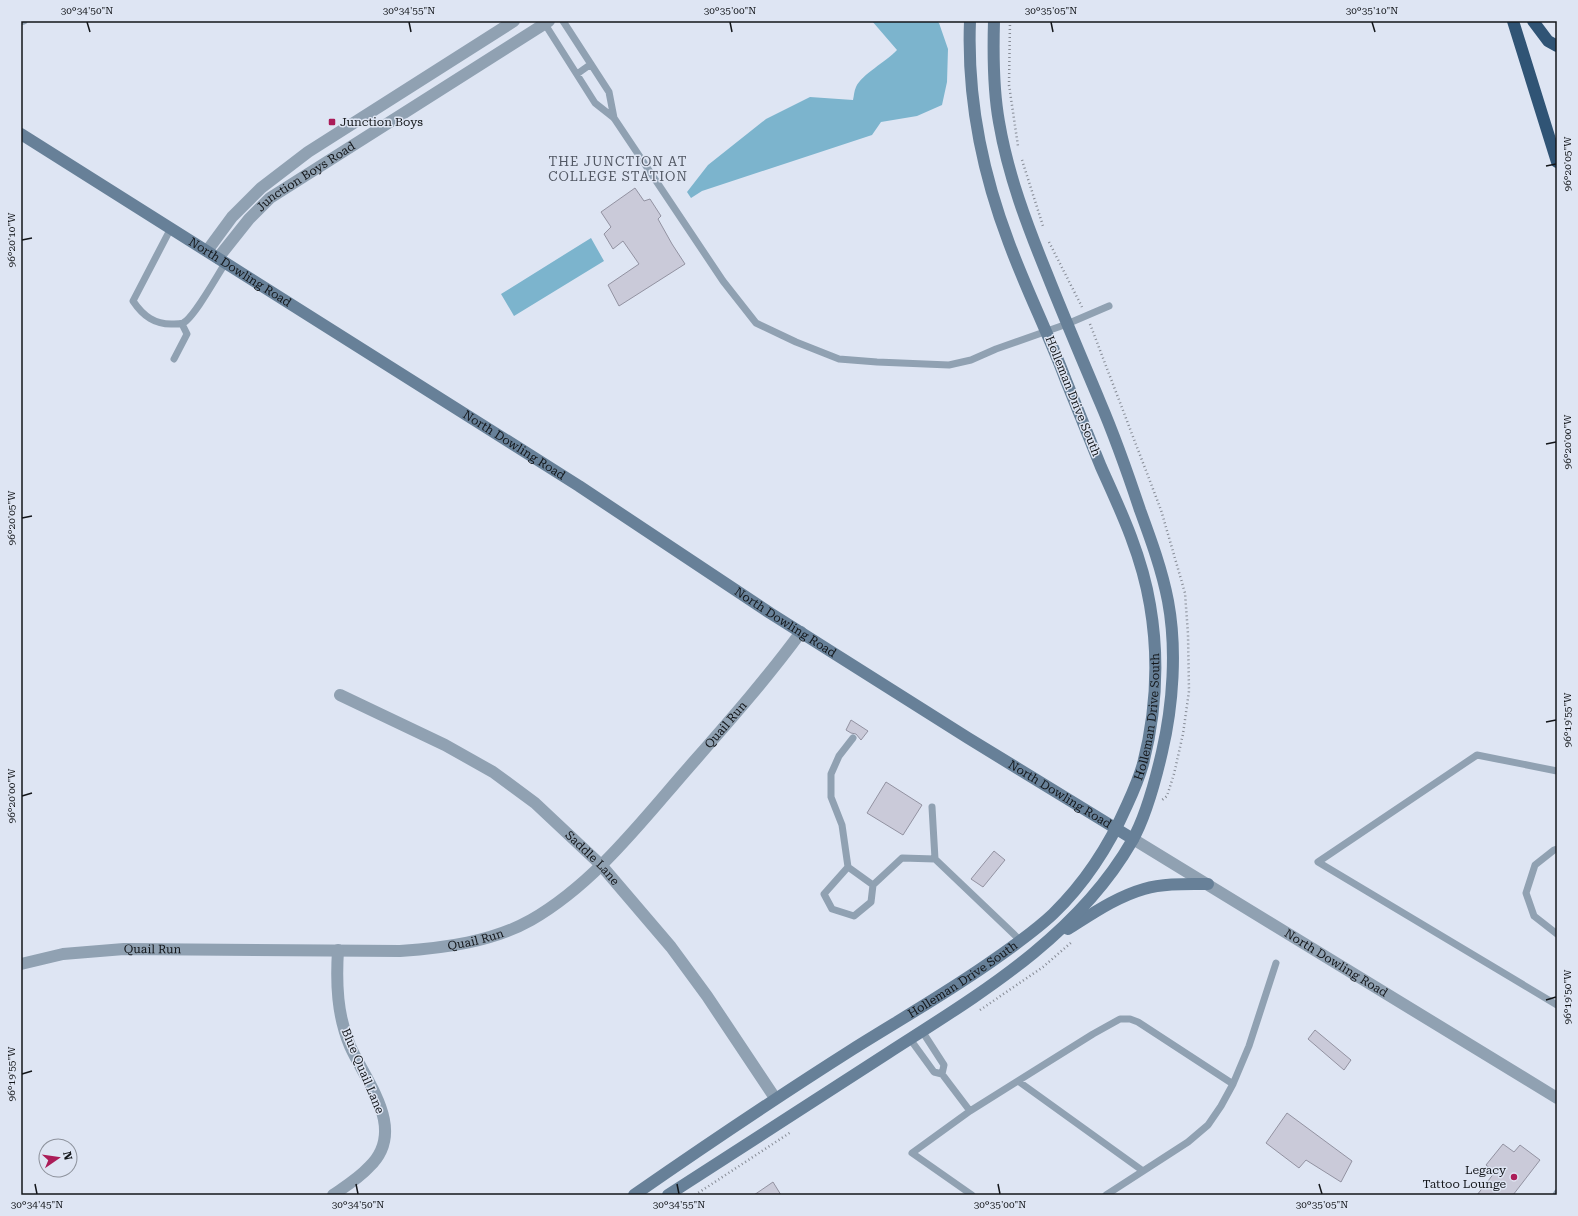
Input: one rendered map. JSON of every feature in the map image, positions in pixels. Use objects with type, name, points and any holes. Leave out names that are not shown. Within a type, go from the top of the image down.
[{"type":"highway","points":[[1513,21],[1557,162]]},
{"type":"highway","points":[[1533,21],[1548,41],[1557,46]]},
{"type":"street","name":"Junction Boys Road","points":[[207,251],[232,218],[261,188],[308,152],[514,21]]},
{"type":"street","name":"Holleman Drive South","points":[[634,1195],[775,1098],[971,976],[1021,941],[1053,914],[1078,887],[1097,861],[1116,830],[1142,768],[1149,734],[1155,674],[1154,641],[1150,604],[1139,558],[1009,243],[983,159],[976,122],[971,82],[970,21]]},
{"type":"street","name":"Holleman Drive South","points":[[668,1195],[922,1031],[1022,962],[1048,941],[1073,917],[1103,883],[1133,839],[1148,802],[1160,763],[1169,722],[1172,643],[1168,601],[1156,555],[1135,495],[1105,415],[1028,229],[1012,182],[998,121],[994,74],[994,21]]},
{"type":"street","name":"Junction Boys Road","points":[[222,260],[249,219],[270,198],[545,22]]},
{"type":"street","name":"North Dowling Road","points":[[21,134],[579,486],[770,613],[968,738],[1116,830],[1208,884],[1557,1098]]},
{"type":"street","name":"Quail Run","points":[[21,964],[63,954],[124,949],[400,951],[427,949],[465,943],[503,933],[531,920],[560,901],[578,887],[601,865],[657,804],[770,674],[801,632]]},
{"type":"street","name":"Saddle Lane","points":[[340,695],[445,746],[493,772],[535,803],[601,865],[671,947],[707,996],[775,1098]]},
{"type":"street","points":[[1048,941],[1119,898],[1145,888],[1174,884],[1208,884]]},
{"type":"street","name":"Blue Quail Lane","points":[[334,1195],[370,1166],[378,1156],[384,1143],[385,1129],[383,1114],[378,1100],[350,1045],[341,1017],[337,991],[338,950]]},
{"type":"lane","points":[[563,21],[609,92],[614,118]]},
{"type":"lane","points":[[545,22],[595,103],[614,118],[723,281],[756,323],[796,342],[839,359],[949,365],[971,360],[996,349],[1047,332],[1109,306]]},
{"type":"lane","points":[[577,74],[591,64]]},
{"type":"lane","points":[[172,228],[133,301],[141,312],[153,321],[165,324],[182,324],[188,319],[197,307],[222,260]]},
{"type":"lane","points":[[174,359],[187,334],[182,324]]},
{"type":"lane","points":[[853,738],[839,756],[831,774],[830,797],[842,825],[848,866],[874,885]]},
{"type":"lane","points":[[1557,771],[1477,755],[1318,862],[1557,1005]]},
{"type":"lane","points":[[932,807],[935,859]]},
{"type":"lane","points":[[1557,850],[1554,850],[1535,865],[1526,894],[1534,916],[1557,934]]},
{"type":"lane","points":[[848,866],[824,894],[832,909],[854,916],[871,902],[874,885],[902,858],[935,859],[1021,941]]},
{"type":"lane","points":[[1106,1195],[1188,1142],[1208,1125],[1221,1106],[1233,1084],[1249,1046],[1276,963]]},
{"type":"lane","points":[[972,1195],[912,1153],[970,1111],[1092,1034],[1120,1019],[1130,1019],[1138,1022],[1233,1084]]},
{"type":"lane","points":[[922,1031],[944,1065],[942,1074]]},
{"type":"lane","points":[[910,1039],[934,1072],[942,1074],[970,1111]]},
{"type":"lane","points":[[1018,1081],[1143,1171]]},
{"type":"path","points":[[1010,21],[1009,84],[1019,152]]},
{"type":"path","points":[[1022,159],[1045,230]]},
{"type":"path","points":[[1047,237],[1086,316],[1161,510],[1185,593],[1188,634],[1189,691],[1183,734],[1174,774],[1166,796],[1162,801]]},
{"type":"path","points":[[979,1010],[1043,967],[1079,937]]},
{"type":"path","points":[[696,1195],[796,1129]]},
{"type":"water","points":[[872,21],[937,21],[939,23],[948,49],[947,82],[942,105],[917,116],[881,122],[872,135],[702,191],[691,198],[687,192],[708,165],[766,119],[810,97],[853,100],[855,89],[863,77],[897,50]]},
{"type":"water","points":[[591,238],[604,261],[514,316],[501,294]]},
{"type":"building","points":[[635,188],[644,201],[650,199],[661,216],[658,219],[685,264],[619,306],[608,285],[639,264],[623,241],[613,249],[604,234],[611,227],[601,212]]},
{"type":"building","points":[[851,720],[868,731],[861,740],[856,734],[846,730]]},
{"type":"building","points":[[886,782],[922,805],[903,835],[867,813]]},
{"type":"building","points":[[994,851],[1005,860],[983,887],[971,879]]},
{"type":"building","points":[[1315,1030],[1351,1060],[1344,1070],[1308,1039]]},
{"type":"building","points":[[1287,1113],[1352,1161],[1341,1182],[1306,1160],[1299,1168],[1266,1143]]},
{"type":"building","name":"Legacy Tattoo Lounge","points":[[1503,1144],[1514,1152],[1520,1145],[1540,1160],[1513,1195],[1477,1195],[1495,1172],[1486,1165]]},
{"type":"building","points":[[773,1182],[781,1195],[754,1195]]},
{"type":"place","name":"Junction Boys","points":[[332,122]]},
{"type":"place","name":"Legacy Tattoo Lounge","points":[[1514,1177]]},
{"type":"district","name":"THE JUNCTION AT COLLEGE STATION","points":[[618,168]]}]
